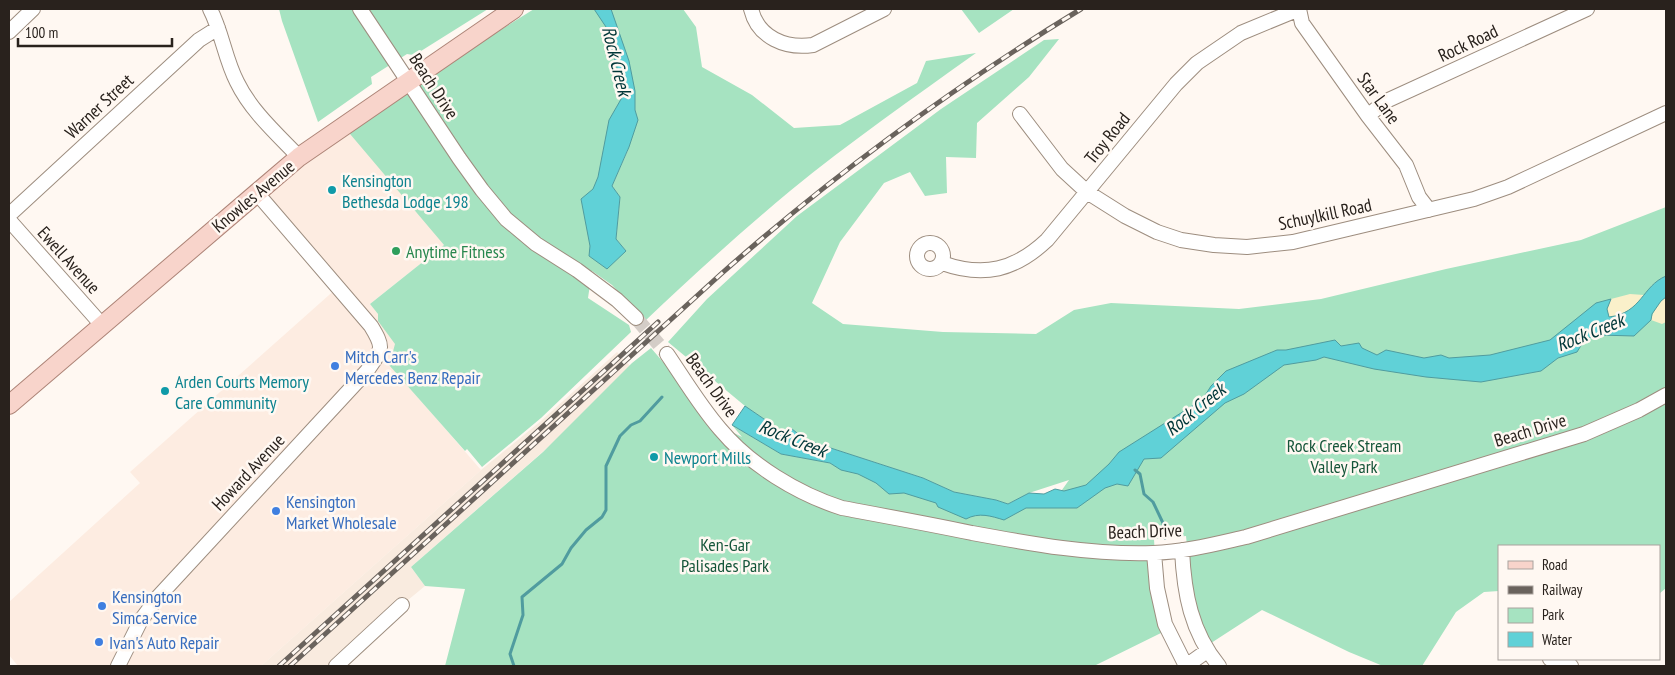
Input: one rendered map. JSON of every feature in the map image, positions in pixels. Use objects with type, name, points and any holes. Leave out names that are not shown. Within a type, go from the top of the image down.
[{"type":"main road","name":"Knowles Avenue","points":[[9,405],[299,157],[514,9]]},
{"type":"street","points":[[9,32],[33,9]]},
{"type":"street","points":[[210,9],[228,62],[245,97],[299,157]]},
{"type":"street","name":"Beach Drive","points":[[360,9],[459,158],[506,219],[536,244],[577,270],[617,300],[636,318]]},
{"type":"street","points":[[751,9],[761,29],[775,40],[787,45],[802,47],[813,45],[884,9]]},
{"type":"street","name":"Star Lane","points":[[1299,9],[1302,23],[1368,116],[1406,165],[1419,197],[1429,210]]},
{"type":"street","name":"Troy Road","points":[[942,262],[960,269],[978,271],[996,269],[1016,262],[1033,253],[1047,240],[1176,84],[1197,63],[1241,33],[1299,9]]},
{"type":"street","name":"Rock Road","points":[[1368,116],[1384,102],[1587,9]]},
{"type":"street","name":"Warner Street","points":[[9,214],[199,40],[218,28]]},
{"type":"street","name":"Schuylkill Road","points":[[1020,114],[1062,170],[1087,192],[1125,216],[1157,232],[1189,241],[1246,247],[1293,242],[1474,199],[1508,186],[1666,113]]},
{"type":"street","name":"Howard Avenue","points":[[118,666],[142,620],[158,597],[367,370],[380,350],[381,342],[371,326],[256,192]]},
{"type":"street","name":"Ewell Avenue","points":[[9,220],[102,325]]},
{"type":"street","name":"Beach Drive","points":[[666,354],[720,430],[743,452],[783,481],[824,502],[842,508],[1024,542],[1090,551],[1154,553],[1203,547],[1246,537],[1584,434],[1639,410],[1666,395]]},
{"type":"street","points":[[1182,550],[1183,578],[1188,604],[1207,651],[1219,666]]},
{"type":"street","points":[[1154,553],[1157,588],[1165,624],[1186,666],[1207,651]]},
{"type":"street","points":[[336,666],[402,605]]},
{"type":"street","points":[[1553,660],[1570,666]]},
{"type":"shaded area","points":[[350,121],[444,245],[370,304],[405,348],[390,365],[481,470],[261,666],[18,666],[9,655],[9,602],[140,483],[130,472],[338,287],[256,192]]},
{"type":"shaded area","points":[[617,352],[635,371],[411,567],[425,586],[336,666],[261,666],[481,470],[541,421]]},
{"type":"green space","points":[[279,9],[488,9],[421,51],[413,55],[407,54],[371,77],[372,84],[318,122]]},
{"type":"green space","points":[[534,9],[683,9],[696,27],[702,67],[752,95],[794,128],[840,125],[917,83],[926,61],[976,53],[790,191],[716,255],[645,321],[612,285],[592,271],[588,298],[629,325],[631,332],[541,418],[482,467],[467,449],[465,451],[389,365],[393,361],[391,359],[395,344],[378,321],[378,314],[370,304],[444,245],[345,128]],"holes":[[[625,134],[628,150],[612,186],[620,197],[616,239],[626,251],[618,257],[597,232]]]},
{"type":"green space","points":[[961,9],[1014,9],[979,33]]},
{"type":"green space","points":[[1059,39],[1029,77],[977,123],[976,158],[946,157],[947,193],[925,196],[910,172],[884,183],[840,242],[812,303],[843,324],[943,332],[1036,334],[1074,310],[1111,303],[1239,309],[1321,299],[1446,269],[1581,240],[1666,207],[1666,588],[1660,593],[1660,545],[1498,545],[1498,591],[1484,592],[1456,612],[1422,666],[1383,666],[1349,652],[1262,610],[1208,645],[1193,606],[1186,536],[1154,539],[1156,576],[1163,632],[1094,666],[445,666],[465,589],[425,586],[411,567],[543,452],[632,363],[651,348],[675,376],[701,416],[708,411],[734,433],[742,437],[732,425],[781,454],[830,463],[840,469],[1026,508],[1050,507],[1069,480],[1029,493],[1008,504],[954,492],[923,478],[806,440],[792,429],[783,432],[745,406],[668,342],[707,299],[797,216],[941,109],[1044,40]]},
{"type":"sand","points":[[1630,294],[1644,295],[1638,304],[1629,310],[1609,317],[1607,309],[1611,299]]},
{"type":"sand","points":[[1666,297],[1666,322],[1662,324],[1651,320],[1653,313]]},
{"type":"water","name":"Rock Creek","points":[[594,9],[611,9],[629,61],[638,120],[629,147],[612,186],[620,197],[616,239],[626,251],[607,269],[589,256],[590,246],[581,199],[593,189],[598,177],[609,120],[624,94],[606,27]]},
{"type":"water","name":"Rock Creek","points":[[1666,276],[1666,297],[1652,314],[1651,320],[1634,336],[1599,335],[1585,339],[1577,352],[1558,358],[1541,371],[1481,382],[1426,377],[1374,369],[1324,357],[1284,365],[1244,394],[1225,403],[1161,458],[1144,459],[1128,486],[1117,484],[1105,488],[1077,508],[1026,508],[1004,520],[980,515],[966,519],[938,507],[936,503],[904,493],[889,494],[876,483],[858,474],[841,470],[830,463],[781,454],[732,425],[745,406],[783,432],[792,429],[806,440],[923,478],[954,492],[1008,504],[1029,493],[1044,494],[1055,489],[1064,491],[1086,485],[1119,452],[1204,397],[1211,386],[1226,371],[1277,350],[1286,350],[1335,340],[1341,346],[1359,343],[1362,348],[1377,355],[1386,350],[1424,358],[1441,355],[1449,358],[1490,355],[1550,340],[1596,303],[1611,299],[1607,309],[1609,317],[1620,314],[1635,305],[1658,280]]},
{"type":"waterway","points":[[514,666],[510,654],[523,615],[522,597],[562,564],[571,548],[586,530],[602,517],[606,510],[606,466],[620,436],[631,425],[640,421],[662,397]]},
{"type":"waterway","points":[[1135,470],[1140,474],[1144,494],[1153,502],[1163,523],[1165,538]]},
{"type":"tunnel","points":[[636,318],[667,354]]},
{"type":"railway","points":[[290,666],[763,237],[850,167],[940,101],[986,69],[1081,9]]},
{"type":"railway","points":[[279,666],[658,322]]},
{"type":"place","name":"Kensington Bethesda Lodge 198","points":[[332,190]]},
{"type":"place","name":"Anytime Fitness","points":[[396,251]]},
{"type":"place","name":"Mitch Carr's Mercedes Benz Repair","points":[[335,366]]},
{"type":"place","name":"Arden Courts Memory Care Community","points":[[165,391]]},
{"type":"place","name":"Newport Mills","points":[[654,457]]},
{"type":"place","name":"Kensington Market Wholesale","points":[[276,511]]},
{"type":"place","name":"Kensington Simca Service","points":[[102,606]]},
{"type":"place","name":"Ivan's Auto Repair","points":[[99,642]]},
{"type":"park label","name":"Rock Creek Stream Valley Park","points":[[1344,455]]},
{"type":"park label","name":"Ken-Gar Palisades Park","points":[[725,554]]}]
